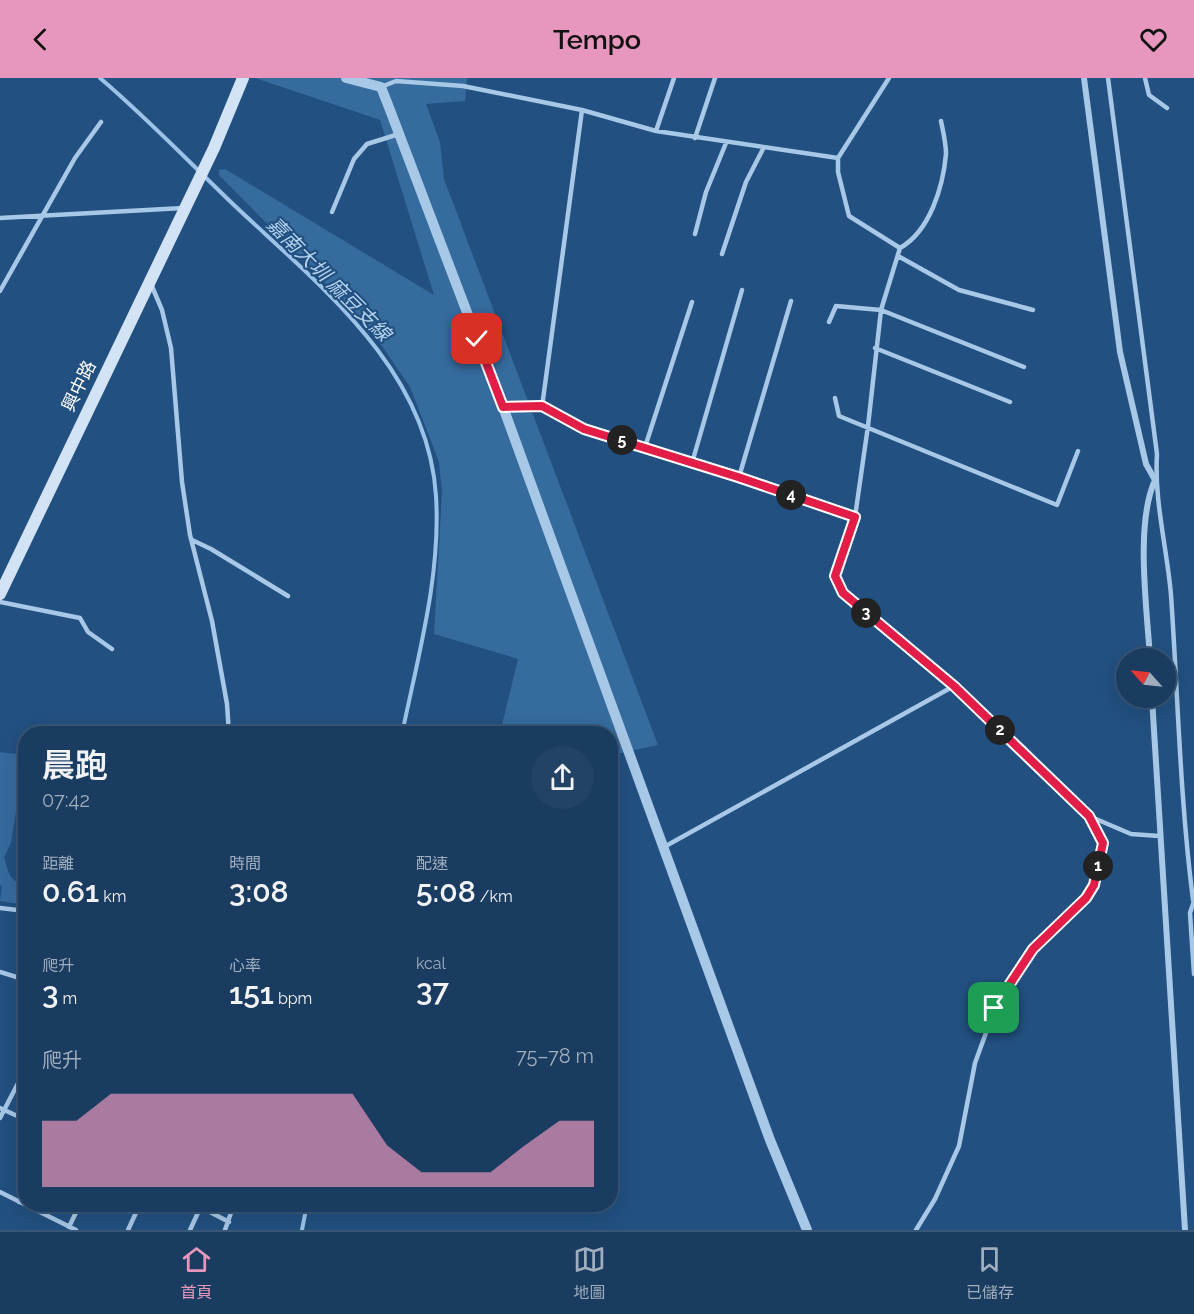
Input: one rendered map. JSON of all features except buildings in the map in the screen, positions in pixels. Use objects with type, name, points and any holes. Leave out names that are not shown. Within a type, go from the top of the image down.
[{"type":"main road","name":"興中路","points":[[0,594],[214,148],[243,78]]},
{"type":"street","points":[[346,78],[381,87],[503,407],[770,1140],[807,1230]]},
{"type":"street","points":[[1084,78],[1120,352],[1146,464],[1155,480],[1147,497],[1145,551],[1150,648]]},
{"type":"street","points":[[1153,708],[1185,1230]]},
{"type":"lane","points":[[656,131],[674,78]]},
{"type":"lane","points":[[695,138],[715,78]]},
{"type":"lane","points":[[889,78],[838,158],[844,203],[849,216],[900,248]]},
{"type":"lane","points":[[1108,78],[1157,454],[1155,480],[1170,591],[1184,830],[1193,901],[1190,913],[1194,974]]},
{"type":"lane","points":[[1145,78],[1149,95],[1167,108]]},
{"type":"lane","points":[[381,87],[396,81],[433,82],[582,110],[656,131],[838,158]]},
{"type":"lane","points":[[542,406],[582,110]]},
{"type":"lane","points":[[916,1230],[935,1198],[959,1146],[975,1063],[994,1008],[1033,949],[1086,898],[1094,885],[1103,843],[1089,816],[954,686],[843,593],[835,576],[855,517],[881,310],[900,248],[914,240],[938,193],[946,153],[941,121]]},
{"type":"lane","points":[[0,291],[75,158],[101,122]]},
{"type":"lane","points":[[332,212],[354,159],[367,144],[399,134]]},
{"type":"lane","points":[[695,234],[706,192],[726,143]]},
{"type":"lane","points":[[722,254],[746,182],[763,148]]},
{"type":"lane","points":[[0,218],[185,208]]},
{"type":"lane","points":[[898,256],[959,290],[1033,310]]},
{"type":"lane","points":[[149,282],[162,310],[171,348],[182,482],[192,540],[212,621],[229,726]]},
{"type":"lane","points":[[692,463],[742,290]]},
{"type":"lane","points":[[738,477],[791,301]]},
{"type":"lane","points":[[645,447],[692,302]]},
{"type":"lane","points":[[829,322],[837,306],[881,310],[1024,367]]},
{"type":"lane","points":[[876,348],[1010,402]]},
{"type":"lane","points":[[835,398],[839,416],[1057,505],[1078,451]]},
{"type":"lane","points":[[503,407],[542,406],[584,429],[738,477],[855,517]]},
{"type":"lane","points":[[192,540],[288,596]]},
{"type":"lane","points":[[0,602],[80,618],[88,632],[112,649]]},
{"type":"lane","points":[[664,847],[954,686]]},
{"type":"lane","points":[[1089,816],[1131,834],[1159,836]]},
{"type":"lane","points":[[0,908],[18,910]]},
{"type":"lane","points":[[0,972],[18,978]]},
{"type":"lane","points":[[0,1118],[2,1109],[18,1082]]},
{"type":"lane","points":[[2,1109],[18,1116]]},
{"type":"lane","points":[[0,1192],[18,1201]]},
{"type":"lane","points":[[40,1212],[76,1230]]},
{"type":"lane","points":[[69,1227],[76,1212]]},
{"type":"lane","points":[[128,1230],[136,1212]]},
{"type":"lane","points":[[190,1230],[199,1212]]},
{"type":"lane","points":[[212,1212],[229,1222]]},
{"type":"lane","points":[[225,1230],[232,1212]]},
{"type":"shaded area","points":[[255,78],[467,78],[465,101],[426,104],[440,142],[444,179],[658,745],[618,754],[618,726],[502,726],[518,659],[434,634],[442,492],[439,462],[410,387],[382,346],[342,300],[219,175],[219,170],[225,169],[434,295],[380,120]]},
{"type":"shaded area","points":[[0,752],[18,754],[18,799],[11,843],[4,857],[8,871],[18,882],[18,904],[0,901],[2,886],[0,885]]},
{"type":"waterway","name":"嘉南大圳 麻豆支線","points":[[100,78],[334,299],[364,333],[391,370],[413,408],[429,450],[436,496],[437,526],[432,586],[404,726]]},
{"type":"waterway","name":"嘉南大圳 麻豆支線","points":[[302,1230],[305,1212]]},
{"type":"route","points":[[477,339],[503,407],[542,406],[584,429],[738,477],[855,517],[835,576],[843,593],[954,686],[1089,816],[1103,843],[1094,885],[1086,898],[1033,949],[994,1008]]}]
